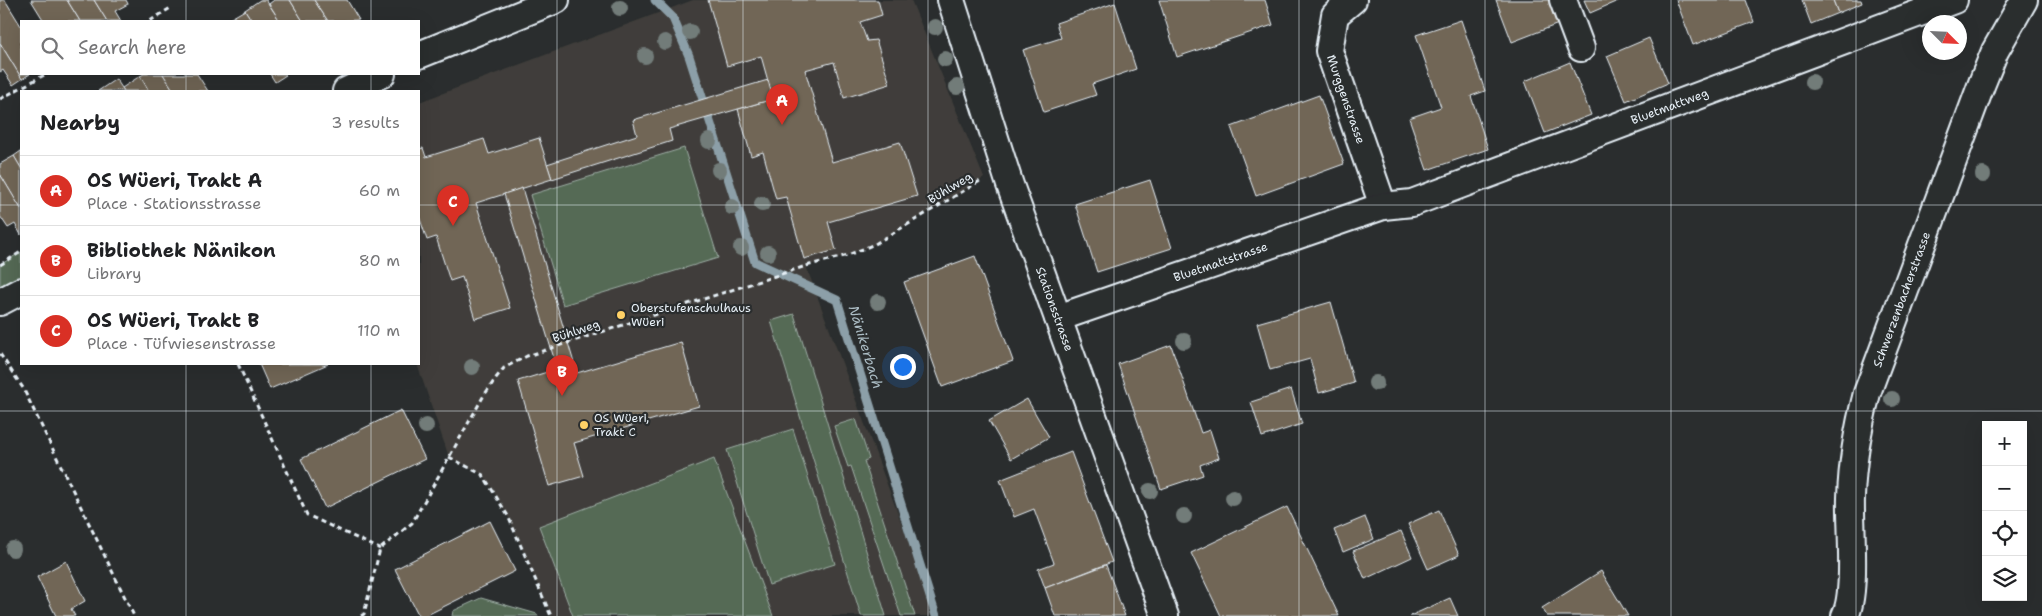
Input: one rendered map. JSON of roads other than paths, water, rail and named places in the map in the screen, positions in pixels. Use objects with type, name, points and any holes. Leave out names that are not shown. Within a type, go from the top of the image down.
[{"type":"street","points":[[420,55],[556,0]]},
{"type":"street","name":"Stationsstrasse","points":[[951,0],[1006,171],[1166,616]]},
{"type":"street","name":"Murggenstrasse","points":[[1353,0],[1334,15],[1329,51],[1383,206]]},
{"type":"street","points":[[1563,0],[1581,48]]},
{"type":"street","name":"Bluetmattweg","points":[[1383,206],[1412,202],[1954,0]]},
{"type":"street","name":"Schwerzenbacherstrasse","points":[[1846,616],[1852,579],[1852,463],[1858,428],[1868,393],[1982,83],[1995,51],[2024,0]]},
{"type":"street","points":[[348,90],[380,75]]},
{"type":"street","name":"Bluetmattstrasse","points":[[1058,318],[1383,206]]},
{"type":"street","points":[[0,302],[20,292]]},
{"type":"waterway","name":"Nänikerbach","points":[[655,0],[673,18],[689,56],[755,262],[837,300],[936,616]]},
{"type":"place","name":"OS Wüeri, Trakt A","points":[[782,125]]},
{"type":"place","name":"OS Wüeri, Trakt B","points":[[453,226]]},
{"type":"place","name":"Oberstufenschulhaus Wüeri","points":[[621,315]]},
{"type":"place","name":"Bibliothek Nänikon","points":[[562,396]]},
{"type":"place","name":"OS Wüeri, Trakt C","points":[[584,425]]}]
